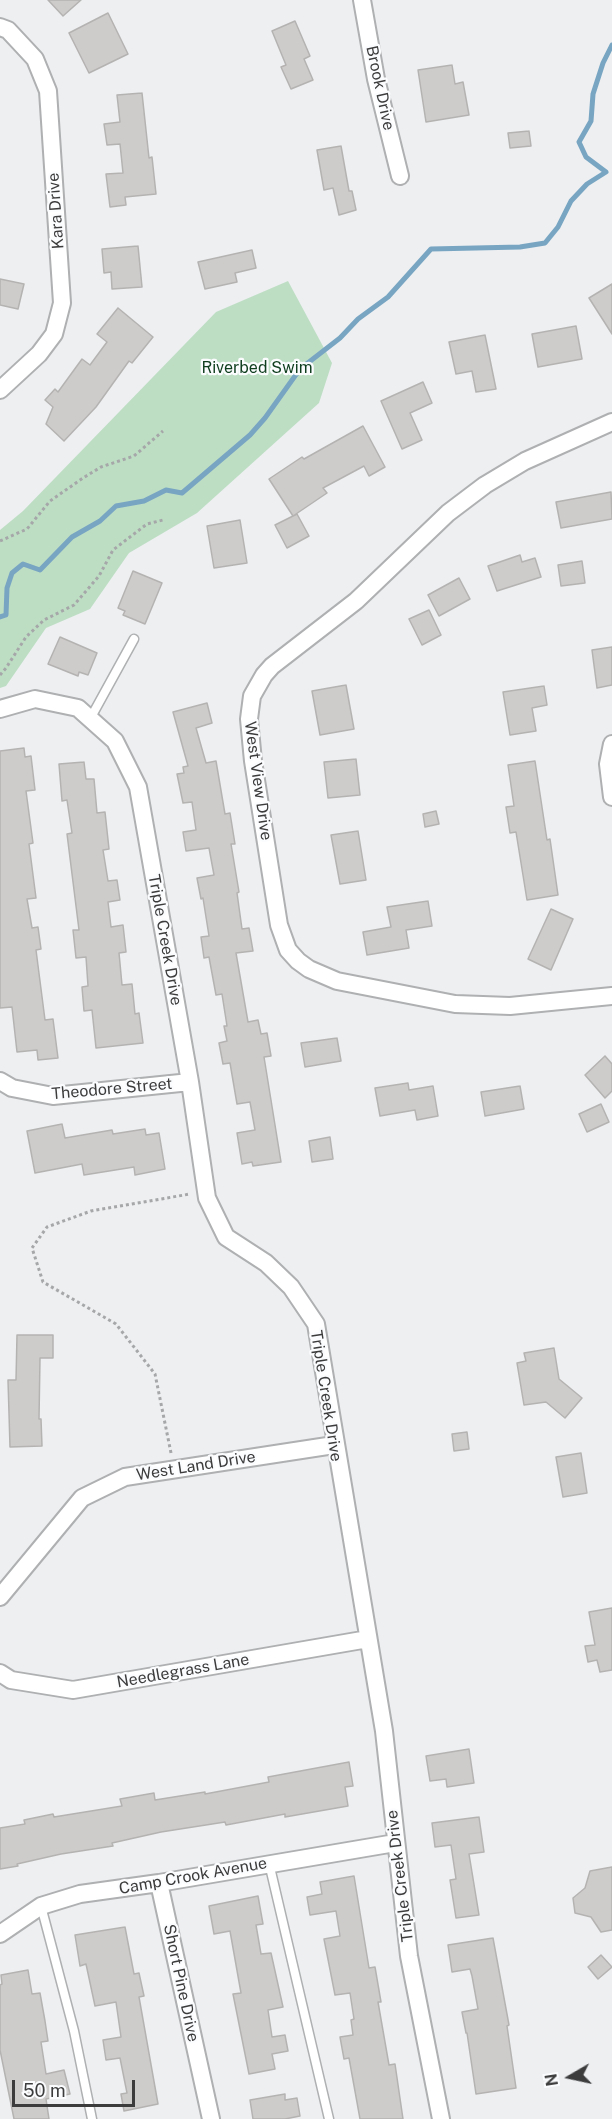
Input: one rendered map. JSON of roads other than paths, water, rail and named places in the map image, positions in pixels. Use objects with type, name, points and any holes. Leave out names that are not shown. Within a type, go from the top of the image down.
[{"type":"street","name":"Brook Drive","points":[[362,0],[376,79],[400,176]]},
{"type":"street","name":"Kara Drive","points":[[0,27],[8,30],[35,59],[48,91],[62,303],[54,334],[39,354],[0,390]]},
{"type":"street","name":"West View Drive","points":[[612,422],[525,461],[484,485],[448,513],[356,601],[272,666],[252,696],[249,719],[253,761],[279,925],[288,950],[298,961],[309,969],[337,981],[455,1004],[510,1006],[612,996]]},
{"type":"street","name":"Triple Creek Drive","points":[[0,709],[35,699],[78,708],[115,741],[138,787],[190,1082],[206,1192],[226,1237],[266,1263],[291,1287],[316,1324],[334,1444],[384,1731],[409,1956],[441,2119]]},
{"type":"street","points":[[612,744],[608,764],[612,797]]},
{"type":"street","name":"Theodore Street","points":[[0,1081],[12,1088],[53,1096],[190,1082]]},
{"type":"street","name":"West Land Drive","points":[[0,1597],[82,1498],[125,1478],[334,1444]]},
{"type":"street","name":"Needlegrass Lane","points":[[0,1674],[11,1680],[73,1690],[368,1639]]},
{"type":"street","name":"Camp Crook Avenue","points":[[0,1934],[41,1906],[80,1894],[395,1843]]},
{"type":"street","name":"Short Pine Drive","points":[[159,1883],[211,2119]]},
{"type":"lane","points":[[90,719],[134,639]]},
{"type":"lane","points":[[269,1863],[329,2119]]},
{"type":"lane","points":[[41,1906],[74,2031],[92,2119]]},
{"type":"waterway","points":[[0,617],[6,615],[7,588],[12,573],[23,564],[40,570],[72,537],[100,521],[116,506],[144,501],[166,490],[182,493],[250,435],[300,369],[340,338],[358,319],[388,297],[431,249],[520,247],[545,243],[558,227],[571,201],[587,184],[606,172],[586,157],[579,142],[591,121],[593,94],[603,63],[612,45]]},
{"type":"park label","name":"Riverbed Swim","points":[[257,368]]}]
